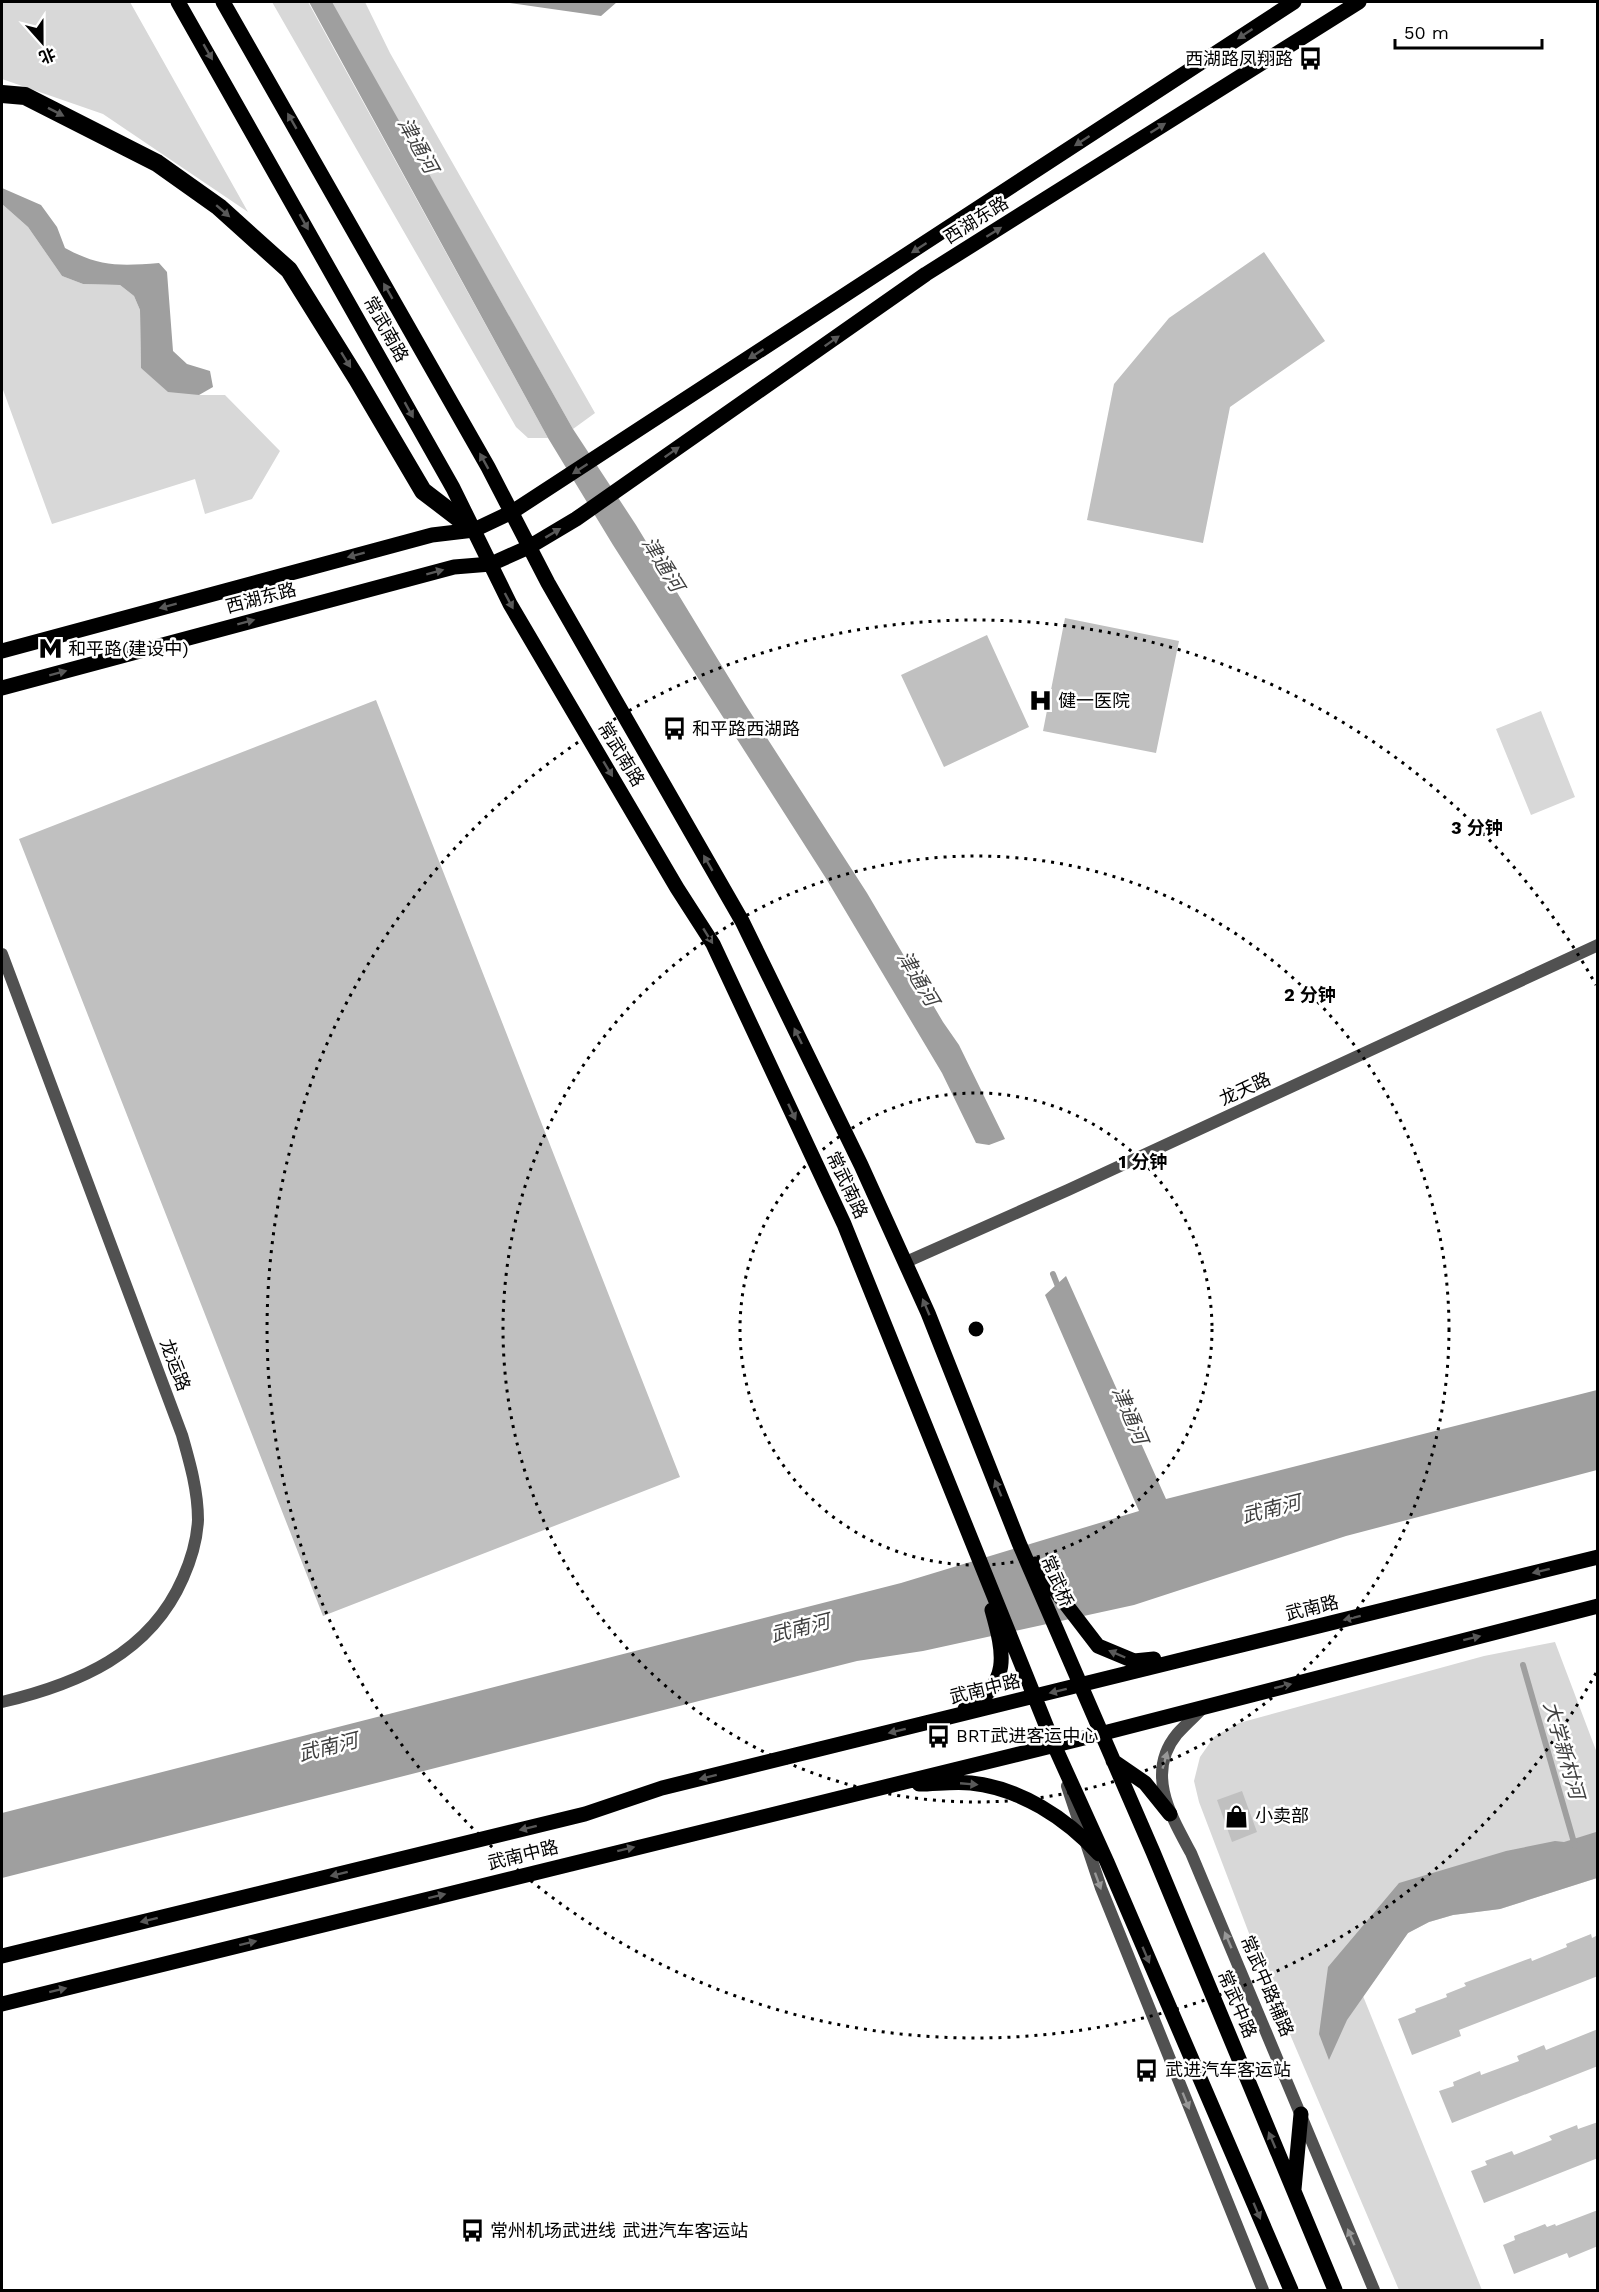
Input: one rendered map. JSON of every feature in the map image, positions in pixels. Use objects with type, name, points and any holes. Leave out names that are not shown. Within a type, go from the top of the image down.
[{"type":"highway","points":[[2,94],[25,96],[157,163],[219,207],[289,270],[423,491],[474,530]]},
{"type":"main road","name":"常武南路","points":[[178,2],[254,132],[474,530],[510,604],[677,888],[713,944],[844,1224],[977,1552],[1009,1646]]},
{"type":"main road","name":"常武南路","points":[[224,2],[512,512],[554,594],[742,921],[906,1263],[1019,1543]]},
{"type":"main road","name":"西湖东路","points":[[2,651],[432,535],[474,530],[512,512],[1294,2]]},
{"type":"main road","name":"西湖东路","points":[[2,688],[454,567],[491,564],[529,547],[576,519],[624,486],[926,274],[1359,2]]},
{"type":"main road","points":[[1019,1543],[1098,1646],[1134,1661],[1215,1652]]},
{"type":"main road","name":"常武桥","points":[[1019,1543],[1080,1686]]},
{"type":"main road","name":"武南路","points":[[1036,1697],[1598,1557]]},
{"type":"main road","points":[[1054,1745],[1598,1606]]},
{"type":"main road","points":[[1009,1646],[1036,1697],[1054,1745],[1107,1862],[1291,2290]]},
{"type":"main road","points":[[946,1719],[980,1702],[998,1679],[1009,1646]]},
{"type":"main road","name":"常武中路","points":[[1080,1686],[1153,1852],[1335,2290]]},
{"type":"main road","name":"武南中路","points":[[2,1956],[585,1814],[662,1788],[1036,1697]]},
{"type":"main road","name":"武南中路","points":[[2,2004],[1054,1745]]},
{"type":"main road","points":[[1112,1761],[1145,1783],[1170,1814]]},
{"type":"main road","points":[[889,1785],[970,1783],[1011,1792],[1050,1812],[1082,1835],[1107,1862]]},
{"type":"main road","points":[[1294,2192],[1301,2114]]},
{"type":"street","name":"龙天路","points":[[906,1263],[1068,1191],[1598,945]]},
{"type":"street","name":"龙运路","points":[[2,954],[182,1435],[195,1480],[198,1522],[191,1560],[173,1602],[133,1646],[90,1673],[37,1694],[2,1702]]},
{"type":"street","name":"常武中路辅路","points":[[1205,1706],[1176,1736],[1162,1760],[1162,1789],[1170,1814],[1191,1853],[1374,2290]]},
{"type":"street","points":[[1054,1745],[1101,1888],[1263,2290]]},
{"type":"shaded area","points":[[2,2],[130,2],[248,212],[103,114],[2,79]]},
{"type":"shaded area","points":[[272,2],[308,2],[548,438],[528,438],[516,427]]},
{"type":"shaded area","points":[[331,2],[365,2],[390,53],[595,413],[573,429]]},
{"type":"shaded area","points":[[2,204],[28,227],[62,276],[83,284],[120,285],[134,296],[140,310],[141,368],[199,395],[225,395],[280,451],[252,499],[205,514],[195,479],[52,524],[2,387]]},
{"type":"shaded area","points":[[1541,711],[1575,797],[1531,815],[1496,729]]},
{"type":"shaded area","points":[[1555,1642],[1597,1753],[1597,1878],[1500,1909],[1453,1915],[1429,1922],[1408,1933],[1363,1996],[1482,2290],[1399,2290],[1266,1978],[1199,1802],[1194,1781],[1200,1757],[1214,1737],[1239,1723],[1484,1656]]},
{"type":"water","points":[[309,2],[332,2],[573,429],[636,525],[745,704],[867,893],[959,1045],[1005,1139],[989,1145],[976,1143],[942,1073],[827,880],[613,545],[548,438]]},
{"type":"water","points":[[502,2],[617,2],[601,16]]},
{"type":"water","points":[[2,188],[41,205],[57,227],[65,248],[77,254],[110,264],[159,263],[167,272],[173,351],[187,364],[210,371],[213,387],[199,395],[168,392],[141,368],[140,310],[134,296],[120,285],[83,284],[62,276],[28,227],[2,204]]},
{"type":"water","name":"武南河","points":[[1066,1276],[1166,1499],[1597,1390],[1597,1470],[1346,1536],[1134,1605],[923,1651],[857,1661],[2,1878],[2,1813],[901,1583],[1139,1511],[1045,1295]]},
{"type":"water","points":[[1596,1832],[1597,1878],[1500,1909],[1453,1915],[1429,1922],[1408,1933],[1347,2020],[1329,2060],[1319,2034],[1328,1967],[1399,1883],[1506,1851],[1555,1841],[1564,1842]]},
{"type":"building","points":[[1264,252],[1325,341],[1230,407],[1203,543],[1087,520],[1114,384],[1169,318]]},
{"type":"building","points":[[1065,618],[1179,641],[1156,753],[1043,731]]},
{"type":"building","points":[[987,635],[1029,727],[944,767],[901,675]]},
{"type":"building","points":[[376,700],[680,1477],[323,1616],[19,839]]},
{"type":"building","name":"小卖部","points":[[1242,1791],[1257,1832],[1232,1842],[1217,1800]]},
{"type":"building","points":[[1591,1934],[1592,1938],[1598,1935],[1598,1976],[1459,2030],[1461,2036],[1412,2055],[1398,2019],[1416,2012],[1415,2009],[1447,1997],[1446,1994],[1466,1986],[1464,1983],[1531,1958],[1532,1961],[1567,1947],[1566,1944]]},
{"type":"building","points":[[1598,2029],[1598,2066],[1452,2123],[1439,2091],[1454,2086],[1453,2082],[1480,2071],[1481,2075],[1519,2061],[1517,2056],[1544,2045],[1546,2050]]},
{"type":"building","points":[[1598,2122],[1598,2158],[1484,2203],[1471,2171],[1487,2165],[1485,2161],[1512,2151],[1514,2155],[1552,2140],[1549,2136],[1577,2125],[1578,2129]]},
{"type":"building","points":[[1598,2210],[1598,2246],[1569,2258],[1567,2253],[1514,2274],[1503,2245],[1515,2240],[1514,2236],[1545,2224],[1547,2227],[1555,2224],[1556,2226]]},
{"type":"waterway","name":"津通河","points":[[1053,1274],[1059,1289]]},
{"type":"waterway","name":"大学新村河","points":[[1523,1665],[1575,1846]]},
{"type":"place","name":"西湖路凤翔路","points":[[1311,59]]},
{"type":"place","name":"和平路(建设中)","points":[[50,649]]},
{"type":"place","name":"健一医院","points":[[1040,701]]},
{"type":"place","name":"和平路西湖路","points":[[674,729]]},
{"type":"place","name":"BRT武进客运中心","points":[[938,1736]]},
{"type":"place","name":"小卖部","points":[[1237,1816]]},
{"type":"place","name":"武进汽车客运站","points":[[1147,2070]]},
{"type":"place","name":"常州机场武进线 武进汽车客运站","points":[[472,2231]]}]
